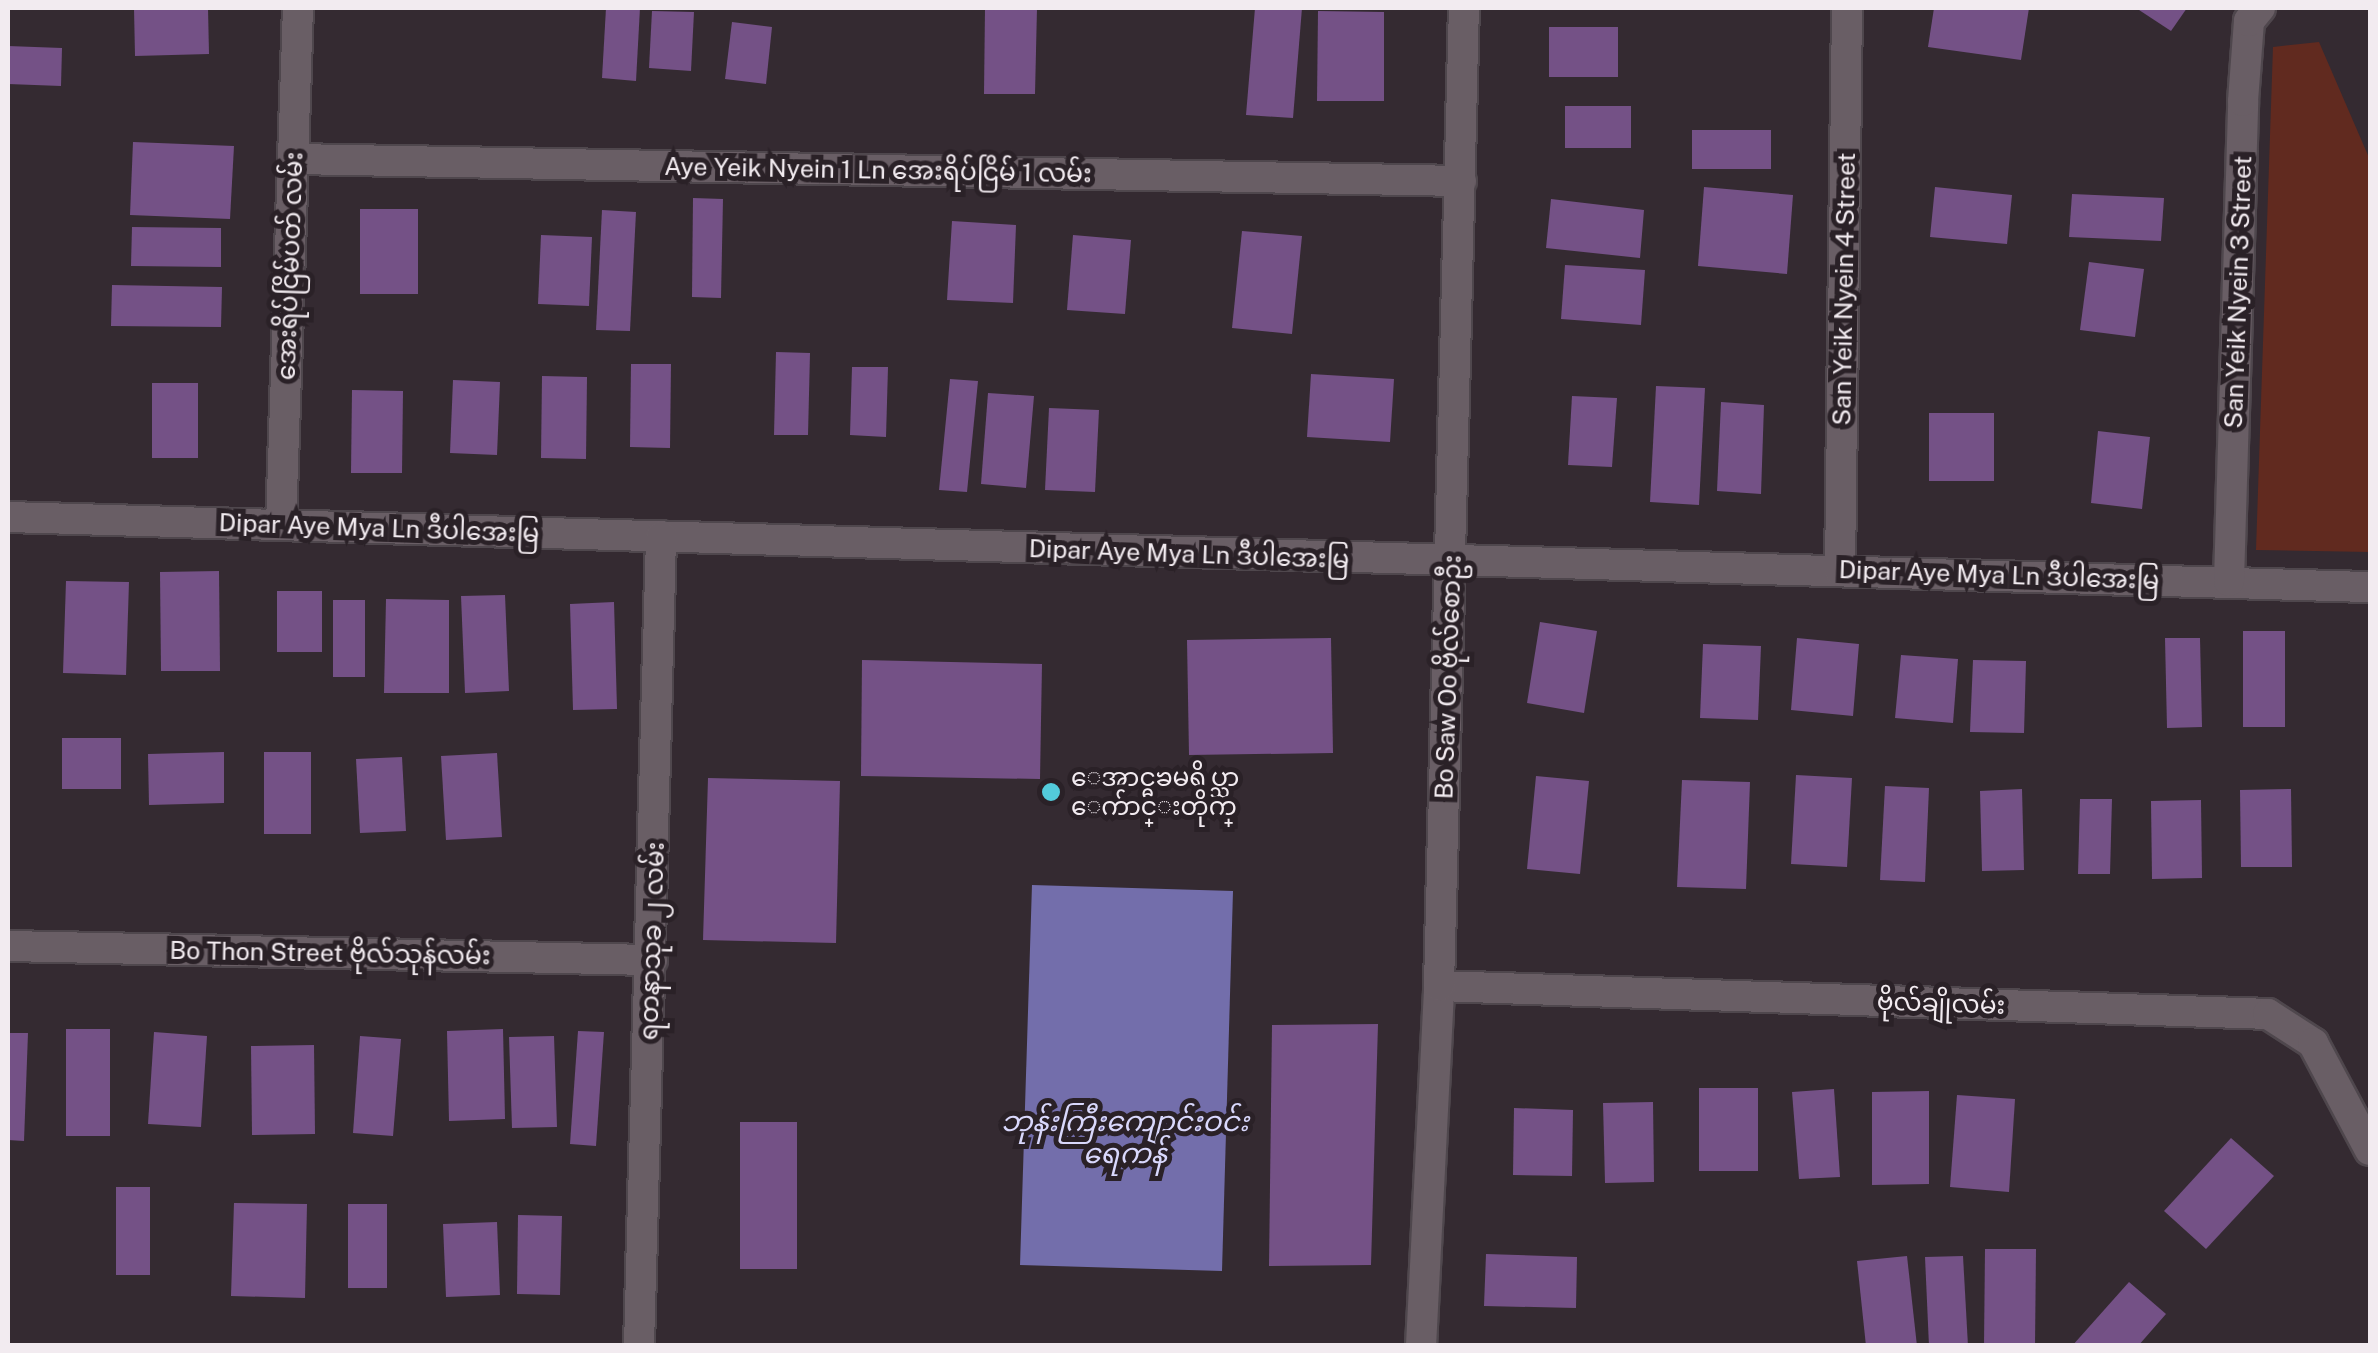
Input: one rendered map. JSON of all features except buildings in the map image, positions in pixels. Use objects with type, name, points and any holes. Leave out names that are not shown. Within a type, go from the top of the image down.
[{"type":"street","name":"အေးရိပ်ငြိမ်ပတ် လမ်း","points":[[282,525],[298,8]]},
{"type":"street","name":"Bo Saw Oo ဗိုလ်စောဦး","points":[[1421,1346],[1439,986],[1464,8]]},
{"type":"street","name":"San Yeik Nyein 4 Street","points":[[1840,571],[1848,8]]},
{"type":"street","name":"San Yeik Nyein 3 Street","points":[[2229,582],[2244,100],[2249,21],[2260,8]]},
{"type":"street","name":"Aye Yeik Nyein 1 Ln အေးရိပ်ငြိမ် 1 လမ်း","points":[[294,159],[1461,181]]},
{"type":"street","name":"Dipar Aye Mya Ln ဒီပါအေးမြ","points":[[8,517],[2370,587]]},
{"type":"street","name":"ရတနာသုခ ၂ လမ်း","points":[[639,1346],[662,536]]},
{"type":"street","name":"Bo Thon Street ဗိုလ်သုန်လမ်း","points":[[8,946],[652,960]]},
{"type":"street","name":"ဗိုလ်ချိုလမ်း","points":[[1439,986],[2268,1014],[2313,1042],[2370,1150]]},
{"type":"shaded area","points":[[2319,42],[2370,160],[2370,552],[2256,550],[2273,47]]},
{"type":"water","name":"ဘုန်းကြီးကျောင်းဝင်း ရေကန်","points":[[1032,885],[1233,891],[1222,1271],[1020,1265]]},
{"type":"place","name":"ေအာင္ဓၶမရိပ္သာ ေက်ာင္းတိုက္","points":[[1051,792]]}]
